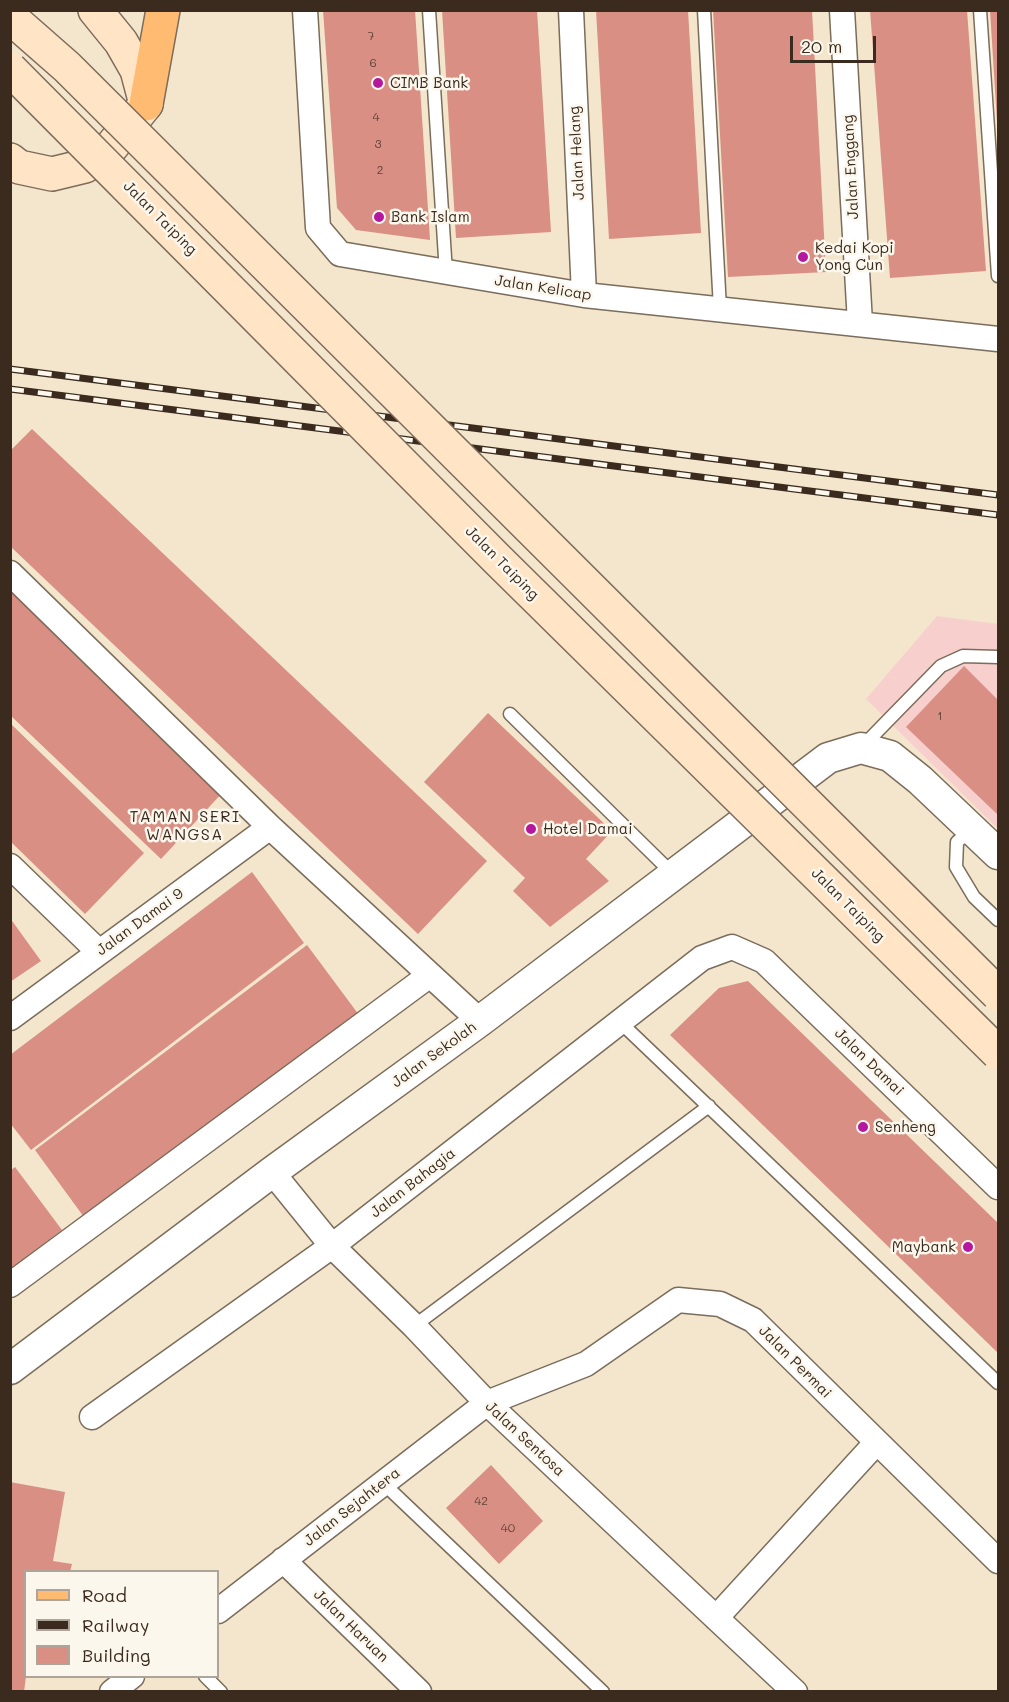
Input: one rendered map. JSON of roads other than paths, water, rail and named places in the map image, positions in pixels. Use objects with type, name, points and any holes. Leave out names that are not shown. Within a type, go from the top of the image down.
[{"type":"main road","points":[[95,10],[121,42],[137,70],[146,104]]},
{"type":"main road","points":[[10,160],[19,167],[52,174],[85,166],[112,146],[146,104],[163,10]]},
{"type":"main road","points":[[10,17],[66,67],[999,994]]},
{"type":"main road","name":"Jalan Taiping","points":[[10,69],[506,567],[999,1053]]},
{"type":"street","name":"Jalan Kelicap","points":[[305,10],[318,228],[340,254],[584,295],[999,339]]},
{"type":"street","name":"Jalan Helang","points":[[571,10],[584,295]]},
{"type":"street","name":"Jalan Enggang","points":[[842,10],[860,323]]},
{"type":"street","points":[[10,573],[270,827],[480,1021]]},
{"type":"street","points":[[861,748],[890,756],[920,780],[999,854]]},
{"type":"street","name":"Jalan Sekolah","points":[[10,1369],[272,1172],[480,1021],[828,758],[861,748]]},
{"type":"street","name":"Jalan Damai 9","points":[[10,1018],[270,827]]},
{"type":"street","points":[[12,871],[99,952]]},
{"type":"street","name":"Jalan Bahagia","points":[[92,1417],[332,1246],[702,958],[732,947]]},
{"type":"street","name":"Jalan Damai","points":[[732,947],[764,961],[999,1187]]},
{"type":"street","points":[[10,1286],[430,975]]},
{"type":"street","name":"Jalan Sentosa","points":[[272,1172],[332,1246],[414,1326],[487,1403],[795,1692]]},
{"type":"street","name":"Jalan Permai","points":[[487,1403],[586,1364],[678,1300],[720,1304],[753,1320],[999,1561]]},
{"type":"street","name":"Jalan Sejahtera","points":[[219,1610],[487,1403]]},
{"type":"street","points":[[716,1618],[876,1443]]},
{"type":"street","name":"Jalan Haruan","points":[[283,1560],[419,1692]]},
{"type":"street","points":[[112,1692],[131,1678]]},
{"type":"lane","points":[[429,10],[446,273]]},
{"type":"lane","points":[[705,10],[720,309]]},
{"type":"lane","points":[[980,10],[999,276]]},
{"type":"lane","points":[[861,748],[941,666],[963,656],[999,657]]},
{"type":"lane","points":[[510,714],[674,875]]},
{"type":"lane","points":[[972,829],[957,842],[956,867],[974,897],[999,920]]},
{"type":"lane","points":[[620,1022],[999,1383]]},
{"type":"lane","points":[[414,1326],[708,1106]]},
{"type":"lane","points":[[383,1483],[603,1692]]},
{"type":"lane","points":[[206,1678],[220,1692]]},
{"type":"railway","points":[[10,369],[998,495]]},
{"type":"railway","points":[[10,389],[998,515]]},
{"type":"place","name":"CIMB Bank","points":[[378,83]]},
{"type":"place","name":"Bank Islam","points":[[379,217]]},
{"type":"place","name":"Kedai Kopi Yong Cun","points":[[803,257]]},
{"type":"place","name":"Hotel Damai","points":[[531,829]]},
{"type":"place","name":"Senheng","points":[[863,1127]]},
{"type":"place","name":"Maybank","points":[[968,1247]]},
{"type":"district","name":"TAMAN SERI WANGSA","points":[[185,826]]}]
